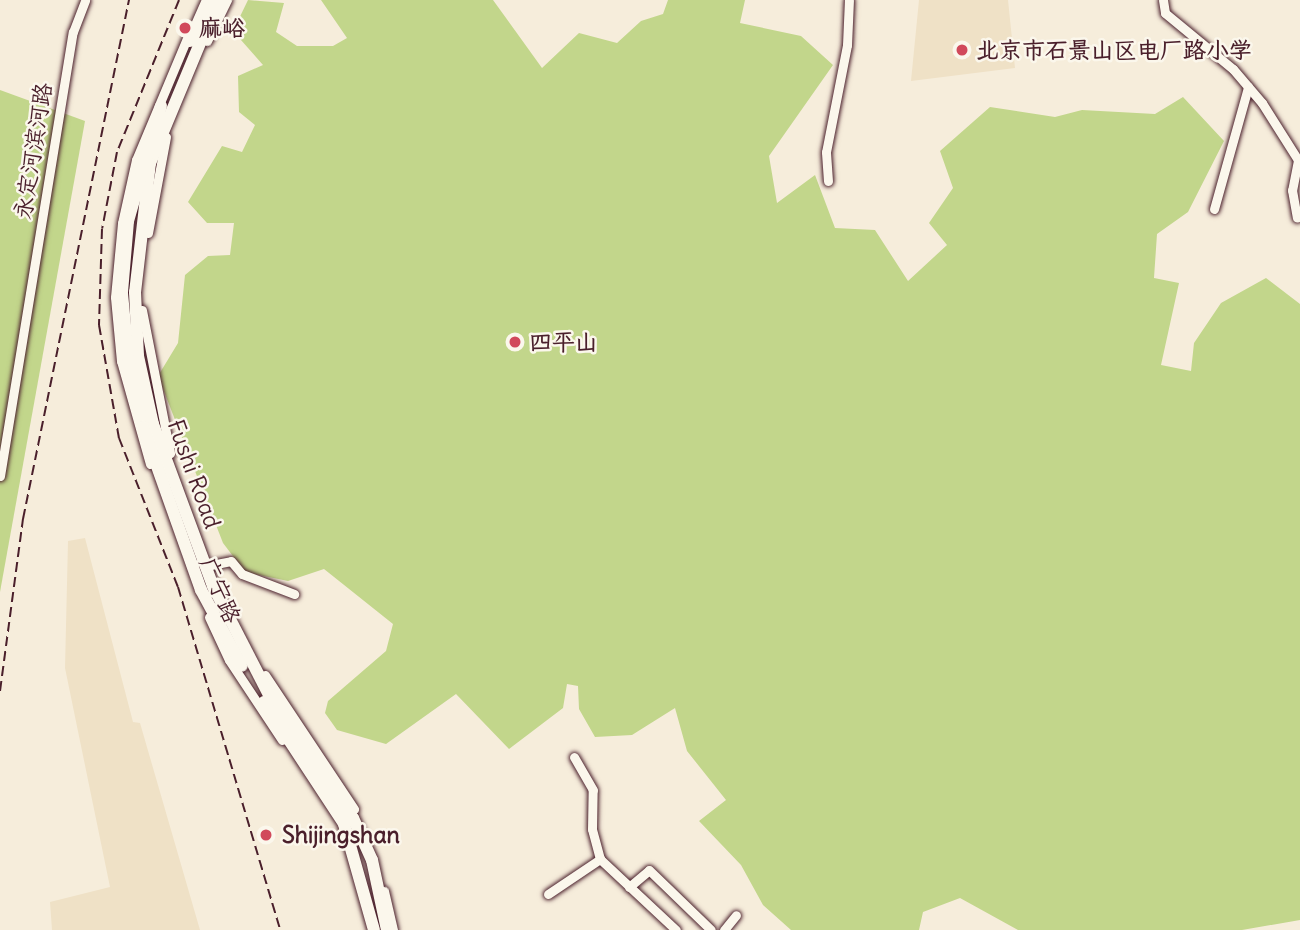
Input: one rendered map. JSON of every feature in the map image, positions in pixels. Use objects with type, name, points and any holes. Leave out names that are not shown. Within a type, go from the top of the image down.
[{"type":"highway","name":"Fushi Road","points":[[207,0],[141,161],[122,293],[128,358],[143,427],[201,590],[264,703],[344,824],[374,930]]},
{"type":"highway","name":"Fushi Road","points":[[218,0],[150,163],[136,278],[138,356],[153,424],[213,586],[270,697],[353,818],[372,860],[387,930]]},
{"type":"street","name":"永定河滨河路","points":[[0,476],[73,32],[85,0]]},
{"type":"street","name":"广宁路","points":[[207,0],[136,160],[115,297],[121,361],[138,431],[198,593],[250,694],[330,807],[354,870],[366,930]]},
{"type":"street","name":"广宁路","points":[[227,0],[176,105],[162,152],[140,291],[160,423],[211,565],[256,661],[358,816],[393,930]]},
{"type":"street","points":[[828,181],[826,152],[847,45],[849,0]]},
{"type":"street","points":[[1163,0],[1165,13],[1248,87],[1298,160],[1297,218]]},
{"type":"street","points":[[1214,209],[1248,87]]},
{"type":"street","points":[[211,565],[231,561],[242,574],[294,594]]},
{"type":"street","points":[[574,757],[593,790],[592,829],[600,859],[676,930]]},
{"type":"street","points":[[548,894],[600,859]]},
{"type":"street","points":[[629,887],[649,870],[711,930]]},
{"type":"street","points":[[724,930],[736,915]]},
{"type":"shaded area","name":"北京市石景山区电厂路小学","points":[[919,0],[1008,0],[1015,68],[911,81]]},
{"type":"shaded area","points":[[85,538],[133,722],[140,723],[200,930],[52,930],[50,902],[110,887],[65,668],[68,541]]},
{"type":"green space","points":[[248,0],[284,3],[276,32],[297,46],[333,46],[347,38],[321,0],[493,0],[542,68],[579,33],[617,43],[641,21],[663,14],[668,0],[745,0],[740,23],[801,36],[833,65],[769,156],[777,203],[815,175],[835,228],[875,230],[908,281],[947,245],[929,223],[953,188],[940,151],[990,107],[1055,117],[1082,110],[1155,114],[1183,97],[1224,141],[1188,212],[1157,234],[1154,278],[1179,283],[1161,365],[1191,371],[1194,343],[1221,303],[1266,278],[1300,304],[1300,920],[1242,930],[1018,930],[960,898],[923,912],[919,930],[791,930],[763,905],[741,865],[699,821],[726,800],[687,751],[675,708],[632,735],[595,737],[579,709],[578,686],[567,684],[563,708],[509,749],[456,694],[386,744],[337,730],[325,713],[328,701],[386,651],[393,624],[324,569],[288,581],[245,572],[223,543],[158,376],[178,343],[185,275],[208,256],[230,255],[234,223],[207,223],[188,202],[222,146],[242,152],[255,125],[239,112],[238,76],[263,65],[233,31]]},
{"type":"green space","points":[[0,90],[85,121],[0,592]]},
{"type":"railway","points":[[0,691],[23,519],[129,0]]},
{"type":"railway","points":[[179,0],[117,152],[102,229],[99,325],[119,438],[178,587],[280,930]]},
{"type":"place","name":"麻峪","points":[[185,28]]},
{"type":"place","name":"北京市石景山区电厂路小学","points":[[962,50]]},
{"type":"place","name":"四平山","points":[[515,342]]},
{"type":"place","name":"Shijingshan","points":[[266,835]]}]
